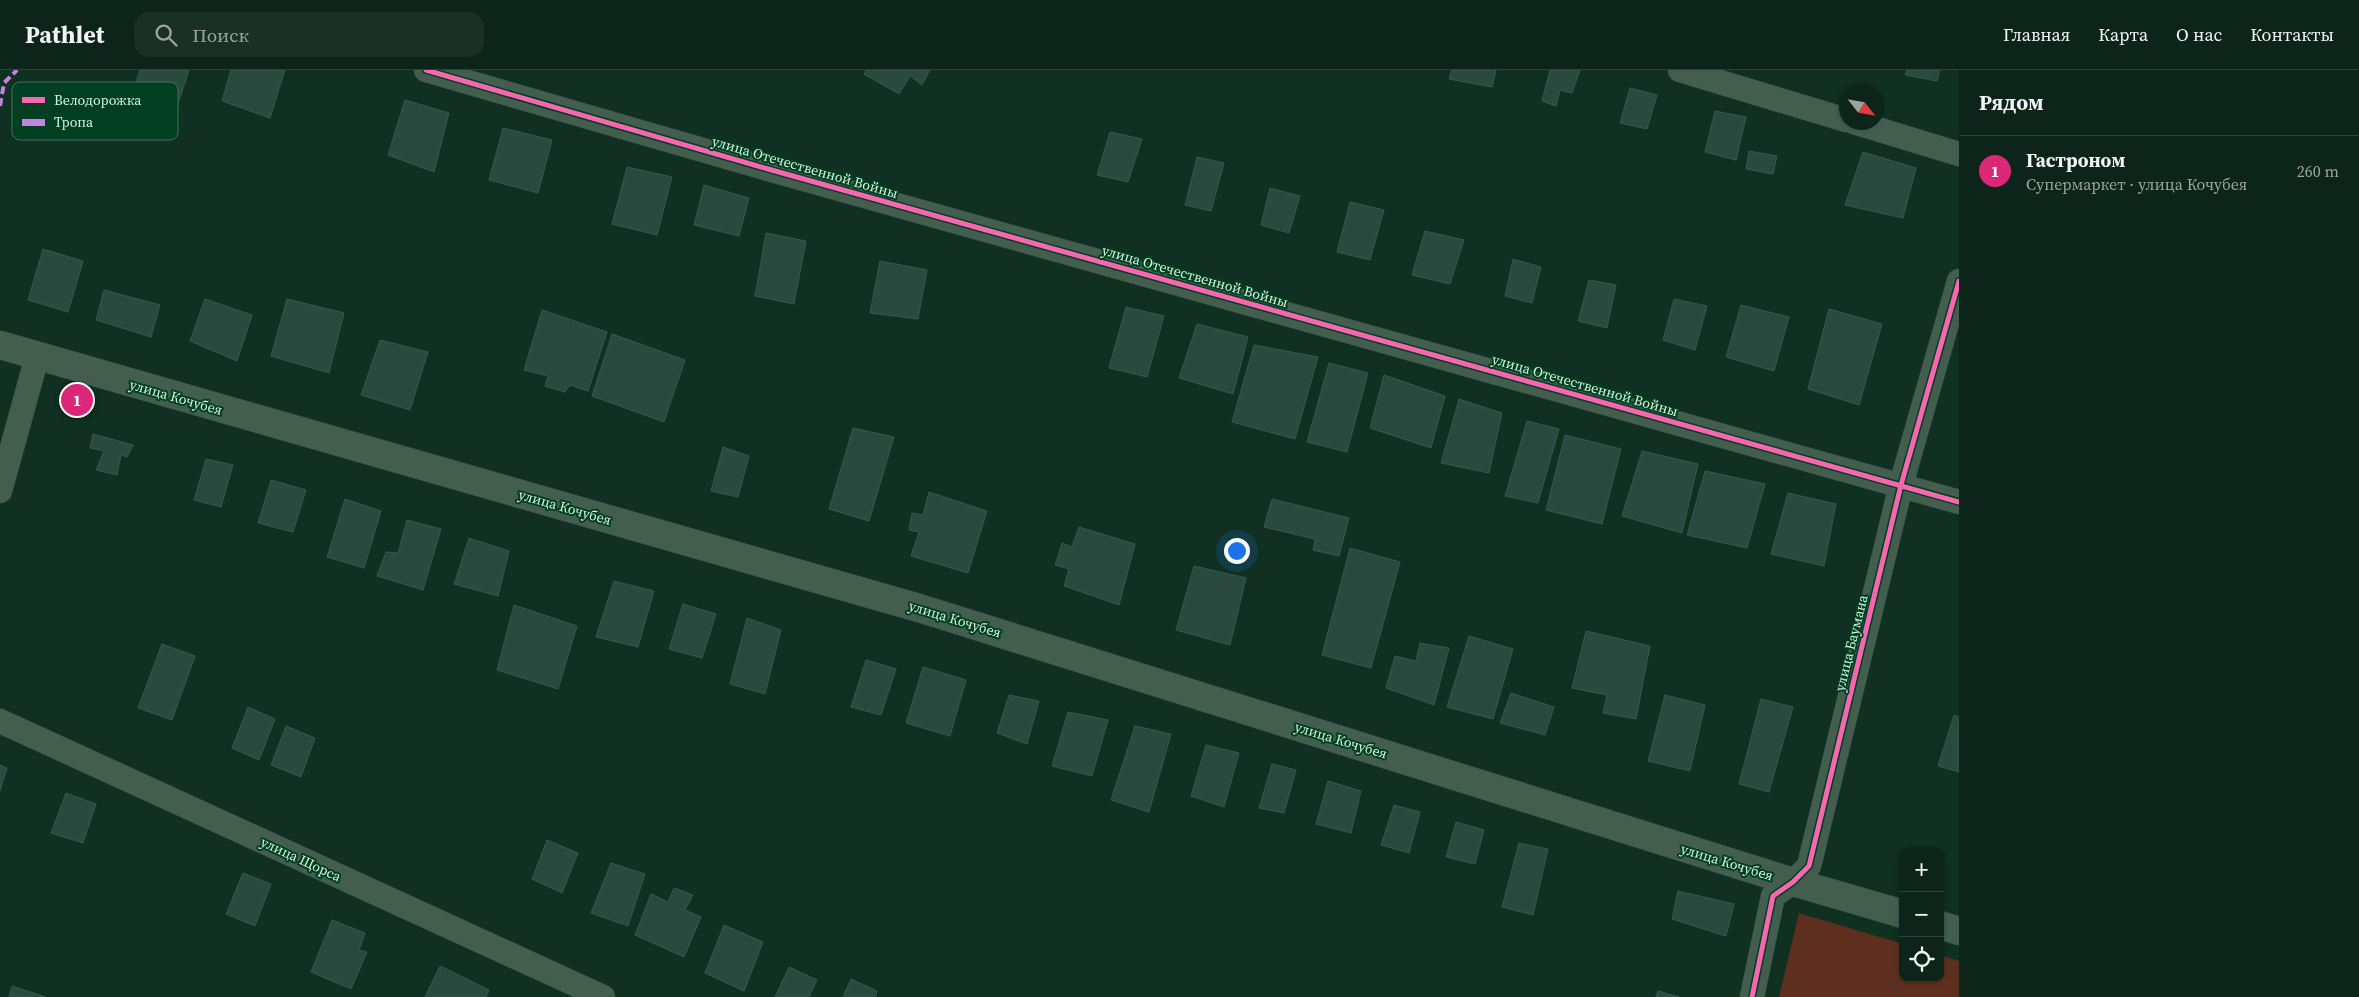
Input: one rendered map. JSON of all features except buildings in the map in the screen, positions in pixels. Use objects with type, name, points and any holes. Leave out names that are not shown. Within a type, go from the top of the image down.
[{"type":"main road","name":"улица Кочубея","points":[[0,345],[920,608],[1793,882],[1899,913]]},
{"type":"main road","points":[[1944,926],[1959,931]]},
{"type":"street","name":"улица Отечественной Войны","points":[[426,70],[768,169],[1959,502]]},
{"type":"street","points":[[1680,70],[1839,118]]},
{"type":"street","points":[[1880,130],[1959,154]]},
{"type":"street","name":"улица Баумана","points":[[1752,997],[1773,896],[1793,882],[1809,866],[1901,485],[1959,281]]},
{"type":"street","points":[[0,491],[37,357]]},
{"type":"street","name":"улица Щорса","points":[[0,721],[602,997]]},
{"type":"shaded area","points":[[1799,913],[1899,943],[1899,982],[1944,982],[1944,956],[1959,961],[1959,997],[1779,997]]},
{"type":"marked path","points":[[0,106],[4,83],[17,70]]},
{"type":"cycle path","points":[[426,70],[768,169],[1959,502]]},
{"type":"cycle path","points":[[1752,997],[1773,896],[1793,882],[1809,866],[1901,485],[1959,281]]},
{"type":"place","name":"Гастроном","points":[[77,400]]}]
